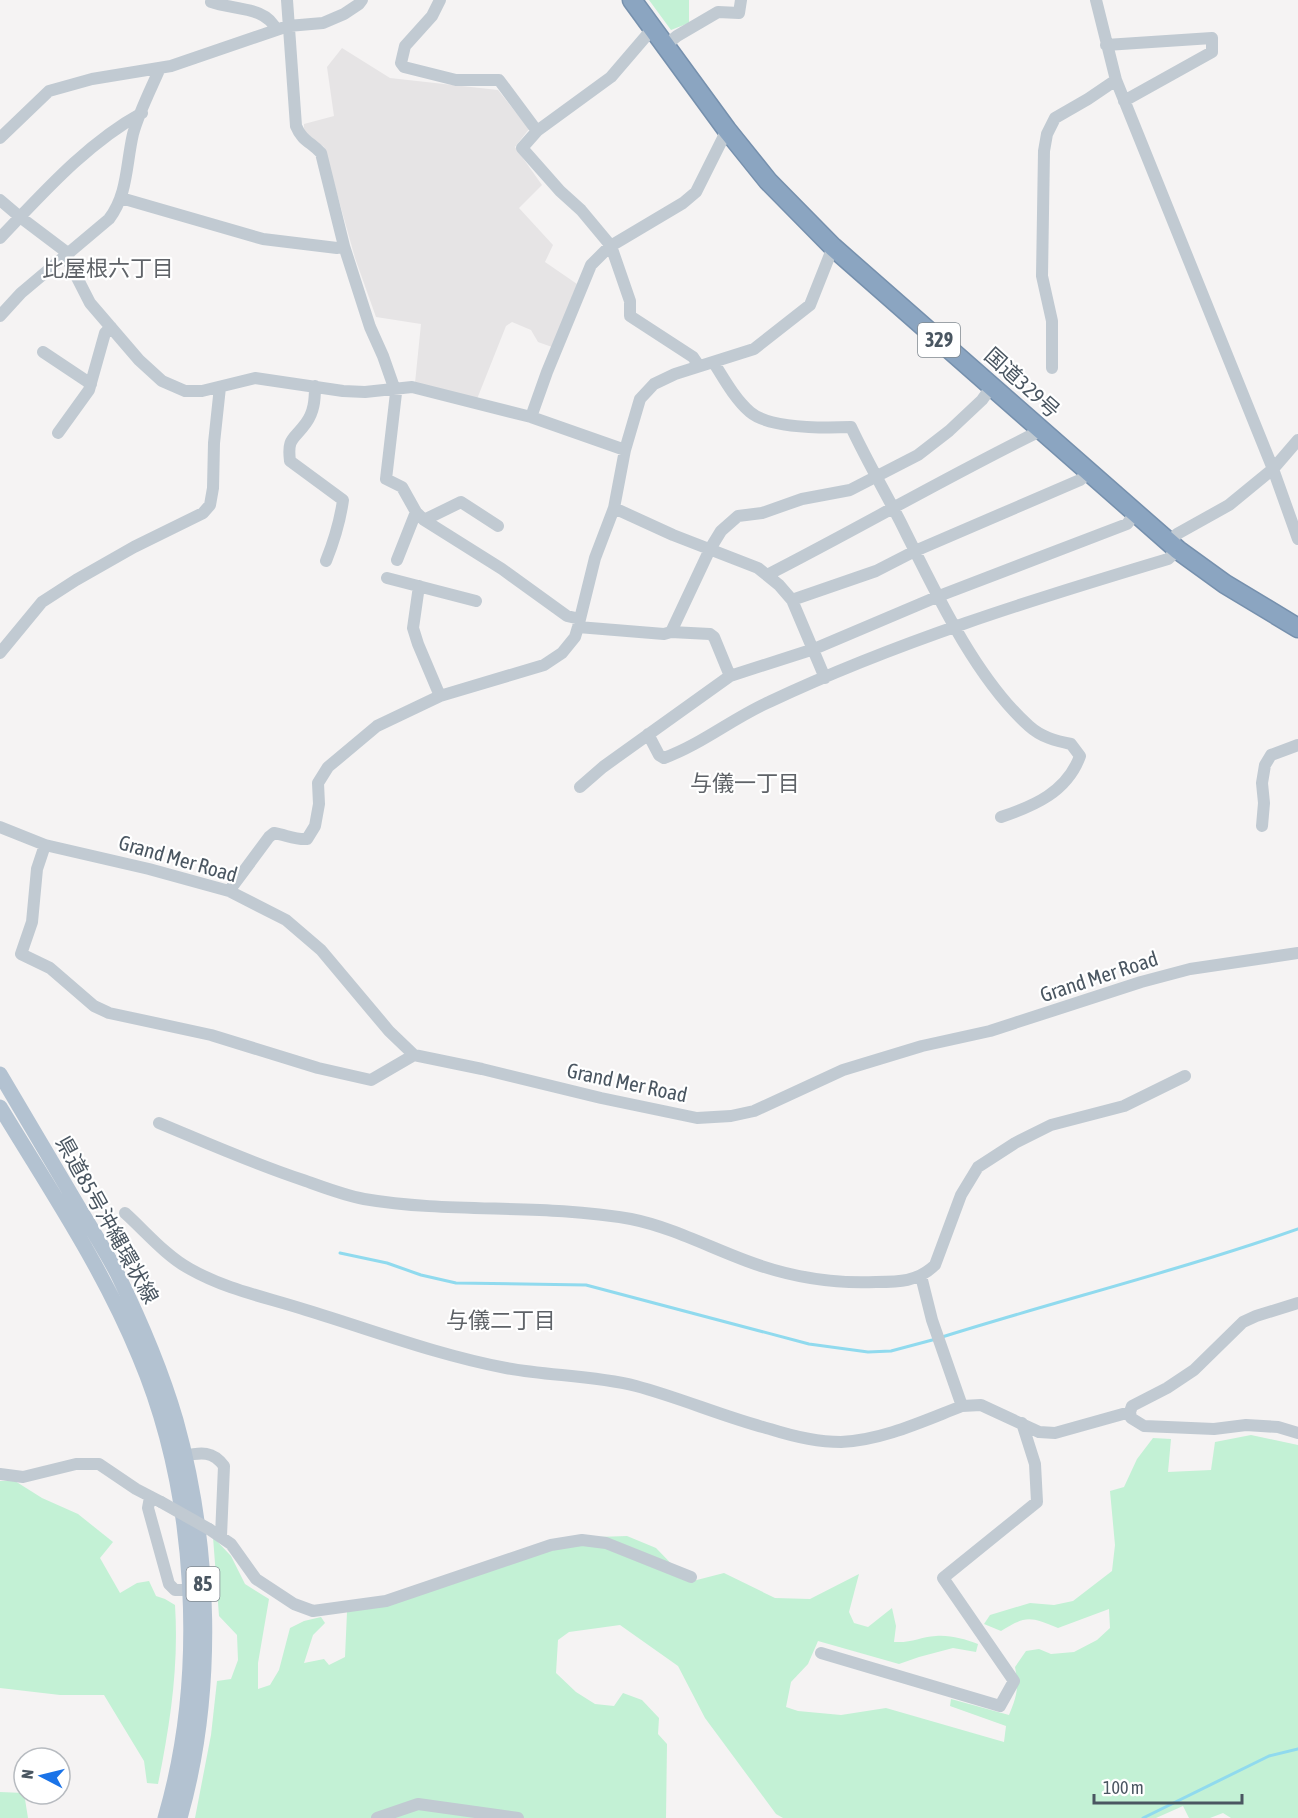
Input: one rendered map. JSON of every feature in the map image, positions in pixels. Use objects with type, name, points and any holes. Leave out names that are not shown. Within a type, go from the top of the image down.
[{"type":"highway","name":"国道329号","points":[[632,0],[727,130],[768,181],[833,247],[1040,431],[1174,546],[1225,585],[1298,628]]},
{"type":"main road","name":"県道85号沖縄環状線","points":[[0,1074],[76,1218],[140,1357],[165,1437],[179,1499],[186,1545],[191,1619],[189,1679],[165,1818]]},
{"type":"main road","name":"県道85号沖縄環状線","points":[[0,1107],[76,1218],[116,1270],[153,1353],[172,1408],[183,1450],[199,1542],[204,1610],[203,1679],[198,1726],[180,1818]]},
{"type":"street","points":[[212,0],[211,2],[224,7],[256,6],[282,28]]},
{"type":"street","points":[[287,0],[282,28],[296,126],[300,137],[314,145],[321,153],[344,246],[370,327],[396,393],[386,478],[402,487],[420,516],[502,569],[579,623],[664,634],[671,632],[710,634],[714,637],[730,676]]},
{"type":"street","points":[[0,138],[49,91],[92,79],[171,66],[282,28],[323,23],[344,14],[362,0]]},
{"type":"street","points":[[440,0],[432,16],[405,46],[401,63],[404,67],[456,80],[499,80],[537,131]]},
{"type":"street","points":[[666,45],[676,36],[718,12],[739,13],[741,0]]},
{"type":"street","points":[[1096,0],[1116,80],[1273,469],[1298,539]]},
{"type":"street","points":[[653,28],[611,76],[537,131],[522,148],[560,191],[581,210],[611,246],[630,301],[630,316],[693,357],[699,366]]},
{"type":"street","points":[[1106,45],[1212,38],[1212,52],[1124,101]]},
{"type":"street","points":[[0,316],[21,292],[68,255],[109,219],[118,208],[134,133],[160,68]]},
{"type":"street","points":[[1052,368],[1052,321],[1042,276],[1044,151],[1047,134],[1055,118],[1116,80]]},
{"type":"street","points":[[0,238],[54,182],[115,128],[142,113]]},
{"type":"street","points":[[531,417],[591,265],[611,246],[683,203],[696,192],[727,130]]},
{"type":"street","points":[[121,198],[263,239],[337,248],[344,246]]},
{"type":"street","points":[[0,200],[68,255],[90,303],[139,360],[162,381],[185,391],[202,391],[255,378],[365,392],[412,387],[531,417],[625,450]]},
{"type":"street","points":[[230,891],[274,833],[288,835],[299,840],[307,839],[315,826],[319,804],[318,783],[328,766],[377,726],[440,696],[544,665],[562,653],[575,637],[595,558],[614,508],[625,450],[640,399],[654,384],[675,374],[754,349],[810,305],[833,247]]},
{"type":"street","points":[[58,433],[91,384],[105,333],[111,327]]},
{"type":"street","points":[[43,352],[91,384]]},
{"type":"street","points":[[714,363],[729,387],[751,413],[780,424],[819,428],[851,427],[875,477],[939,596],[992,687],[1030,728],[1049,739],[1071,744],[1080,756],[1076,767],[1061,787],[1026,809],[1000,818]]},
{"type":"street","points":[[671,632],[720,531],[738,516],[762,513],[802,500],[850,490],[918,455],[949,431],[982,400],[992,386]]},
{"type":"street","points":[[0,653],[42,602],[134,547],[203,513],[210,505],[220,387]]},
{"type":"street","points":[[315,387],[314,406],[307,423],[291,439],[288,448],[290,461],[343,500],[334,542],[326,561]]},
{"type":"street","points":[[767,575],[850,533],[974,463],[1040,431]]},
{"type":"street","points":[[648,734],[658,755],[664,758],[685,750],[768,702],[860,663],[956,627],[1168,559],[1177,534],[1229,505],[1273,469],[1298,440]]},
{"type":"street","points":[[792,600],[876,571],[915,551],[1080,480],[1089,472]]},
{"type":"street","points":[[398,560],[420,516],[461,502],[498,526]]},
{"type":"street","points":[[614,508],[673,535],[758,568],[767,575],[792,600],[825,678]]},
{"type":"street","points":[[580,787],[603,767],[730,676],[814,649],[939,596],[1127,524],[1135,514]]},
{"type":"street","points":[[387,578],[476,602]]},
{"type":"street","points":[[419,586],[413,628],[417,644],[440,696]]},
{"type":"street","points":[[1262,826],[1264,803],[1262,783],[1265,765],[1271,754],[1298,745]]},
{"type":"street","name":"Grand Mer Road","points":[[0,827],[45,845],[149,868],[230,891],[286,920],[321,950],[389,1031],[414,1055],[697,1118],[731,1116],[754,1111],[843,1070],[922,1046],[990,1031],[1141,982],[1190,969],[1298,953]]},
{"type":"street","points":[[45,845],[37,869],[32,922],[21,954],[50,968],[94,1006],[109,1013],[211,1035],[273,1056],[351,1077],[371,1080],[414,1055]]},
{"type":"street","points":[[159,1122],[244,1160],[362,1199],[421,1206],[523,1208],[632,1220],[674,1232],[749,1262],[809,1278],[859,1283],[906,1281],[921,1276],[935,1265],[961,1195],[978,1167],[1015,1143],[1051,1125],[1124,1106],[1185,1077]]},
{"type":"street","points":[[125,1213],[178,1261],[223,1286],[457,1357],[507,1368],[635,1386],[746,1423],[795,1436],[838,1442],[863,1440],[902,1429],[962,1406],[981,1405],[1039,1432],[1055,1433],[1130,1412]]},
{"type":"street","points":[[921,1276],[932,1320],[962,1406]]},
{"type":"street","points":[[1298,1304],[1242,1322],[1194,1370],[1167,1388],[1132,1406],[1130,1412],[1131,1418],[1144,1425],[1214,1429],[1246,1425],[1278,1427],[1298,1433]]},
{"type":"street","points":[[821,1653],[1000,1706],[1014,1681],[943,1578],[1037,1502],[1035,1464],[1022,1423]]},
{"type":"street","points":[[183,1450],[213,1455],[224,1466],[224,1515],[221,1536]]},
{"type":"street","points":[[0,1474],[23,1477],[76,1464],[99,1464],[221,1536],[231,1544],[256,1579],[294,1604],[313,1611],[386,1601],[551,1545],[582,1540],[606,1543],[691,1577]]},
{"type":"street","points":[[155,1499],[148,1509],[169,1584],[175,1590],[189,1590]]},
{"type":"street","points":[[377,1818],[418,1804],[518,1818]]},
{"type":"shaded area","points":[[342,48],[390,78],[498,90],[529,129],[515,147],[542,185],[519,208],[553,245],[545,262],[577,284],[552,347],[538,342],[531,330],[512,322],[506,326],[477,399],[415,383],[421,324],[376,317],[355,258],[324,147],[304,131],[304,124],[334,116],[327,67]]},
{"type":"green space","points":[[649,0],[689,0],[689,23],[671,30]]},
{"type":"green space","points":[[1251,1435],[1298,1445],[1298,1818],[1231,1818],[1223,1813],[1210,1818],[1189,1818],[1183,1806],[1156,1818],[783,1818],[776,1814],[705,1718],[678,1666],[620,1625],[569,1632],[558,1640],[556,1673],[576,1692],[595,1704],[614,1706],[623,1693],[642,1700],[659,1718],[658,1734],[667,1744],[666,1818],[195,1818],[211,1735],[217,1681],[231,1679],[238,1660],[237,1635],[219,1616],[213,1537],[231,1556],[245,1584],[269,1599],[258,1663],[258,1689],[270,1685],[279,1670],[290,1628],[304,1621],[321,1617],[325,1623],[313,1635],[304,1663],[324,1659],[329,1665],[345,1657],[347,1612],[597,1537],[627,1536],[656,1548],[689,1582],[724,1573],[775,1598],[810,1599],[859,1574],[849,1612],[854,1623],[868,1627],[892,1608],[896,1626],[894,1642],[947,1636],[978,1644],[976,1652],[953,1648],[899,1664],[818,1641],[808,1664],[791,1682],[786,1707],[798,1711],[841,1715],[886,1708],[1004,1742],[1006,1726],[950,1706],[951,1699],[1009,1715],[1016,1692],[1015,1667],[1026,1651],[1039,1649],[1051,1654],[1074,1652],[1097,1640],[1110,1628],[1109,1609],[1058,1628],[1029,1619],[1017,1622],[1001,1631],[984,1624],[990,1615],[1030,1603],[1054,1605],[1073,1601],[1112,1571],[1115,1545],[1110,1491],[1124,1487],[1137,1459],[1153,1438],[1171,1439],[1168,1472],[1211,1470],[1215,1442]]},
{"type":"green space","points":[[0,1481],[15,1481],[42,1498],[78,1514],[113,1542],[100,1558],[120,1593],[137,1583],[149,1581],[156,1596],[175,1605],[176,1651],[173,1695],[158,1784],[147,1783],[144,1761],[104,1695],[60,1695],[0,1688]]},
{"type":"green space","points":[[0,1792],[12,1792],[12,1806],[26,1806],[28,1818],[0,1818]]},
{"type":"waterway","points":[[942,1337],[1210,1258],[1298,1229]]},
{"type":"waterway","points":[[340,1253],[387,1263],[421,1275],[456,1283],[586,1285],[809,1344],[868,1352],[891,1351],[936,1339]]},
{"type":"waterway","points":[[1143,1818],[1269,1756],[1298,1749]]},
{"type":"district","name":"比屋根六丁目","points":[[108,268]]},
{"type":"district","name":"与儀一丁目","points":[[745,783]]},
{"type":"district","name":"与儀二丁目","points":[[501,1320]]}]
